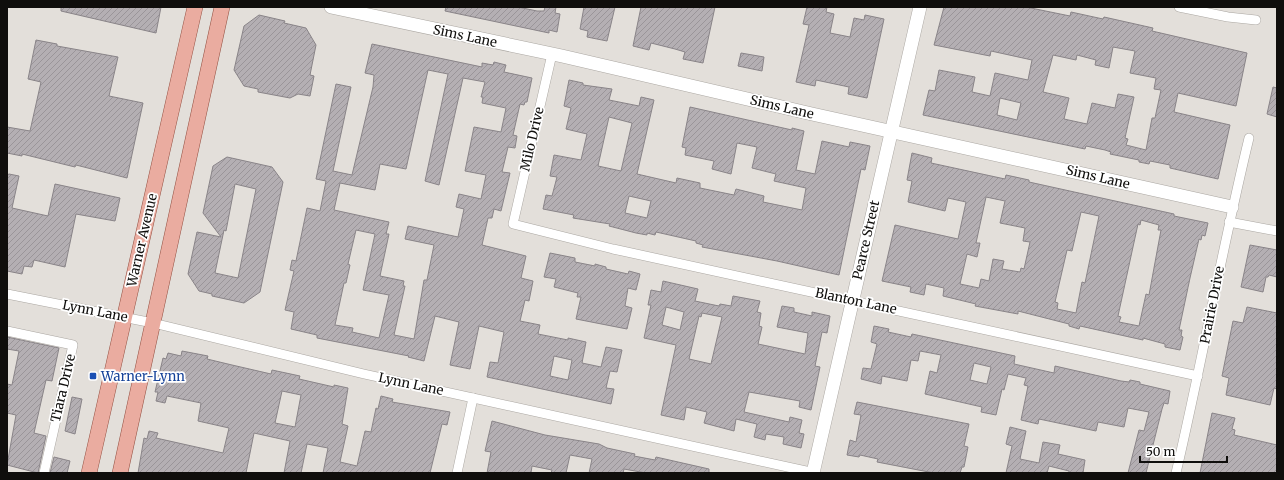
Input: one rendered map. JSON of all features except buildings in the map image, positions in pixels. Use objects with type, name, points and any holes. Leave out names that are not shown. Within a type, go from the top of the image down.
[{"type":"main road","name":"Warner Avenue","points":[[88,473],[195,7]]},
{"type":"main road","points":[[120,473],[222,7]]},
{"type":"street","name":"Sims Lane","points":[[331,7],[552,54],[1232,208]]},
{"type":"street","name":"Pearce Street","points":[[814,473],[851,300],[920,7]]},
{"type":"street","points":[[1179,7],[1228,17],[1256,20]]},
{"type":"street","name":"Milo Drive","points":[[513,224],[552,54]]},
{"type":"street","name":"Prairie Drive","points":[[1176,473],[1198,376],[1232,208],[1250,138]]},
{"type":"street","points":[[1229,222],[1277,231]]},
{"type":"street","name":"Blanton Lane","points":[[513,224],[613,249],[1198,376]]},
{"type":"street","name":"Lynn Lane","points":[[7,294],[153,323],[473,398],[814,473]]},
{"type":"street","name":"Tiara Drive","points":[[7,331],[73,345],[44,473]]},
{"type":"street","points":[[456,473],[473,398]]},
{"type":"place","name":"Warner-Lynn","points":[[93,376]]}]
